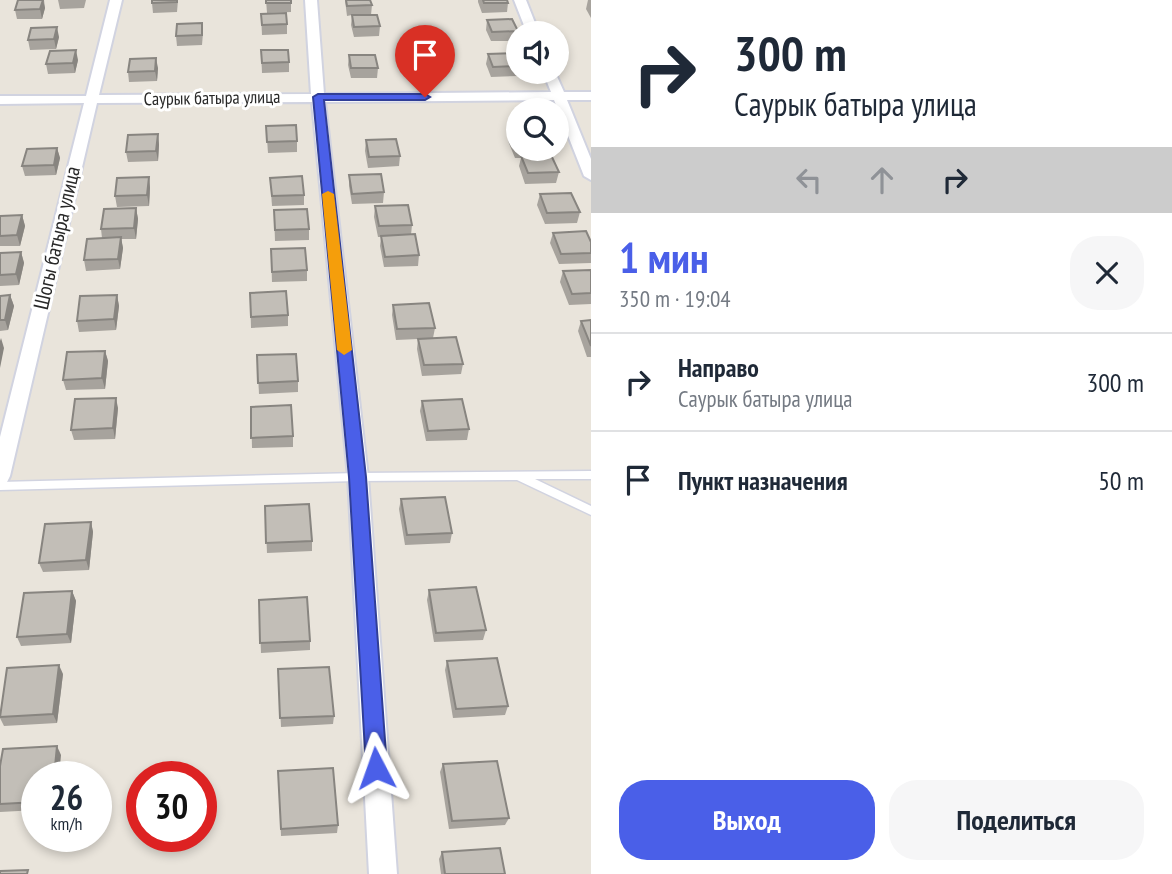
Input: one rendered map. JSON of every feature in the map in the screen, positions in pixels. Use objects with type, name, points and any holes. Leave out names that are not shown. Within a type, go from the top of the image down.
[{"type":"street","name":"Шогы батыра улица","points":[[0,477],[90,100],[117,0]]},
{"type":"street","points":[[311,0],[318,97],[358,477],[383,874]]},
{"type":"street","points":[[520,0],[528,21]]},
{"type":"street","points":[[554,84],[591,176]]},
{"type":"street","name":"Саурык батыра улица","points":[[0,100],[591,96]]},
{"type":"lane","points":[[516,474],[591,512]]},
{"type":"lane","points":[[0,486],[516,474],[591,475]]},
{"type":"building","points":[[18,0],[43,0],[40,9],[15,10]]},
{"type":"building","points":[[152,0],[177,0],[177,2],[152,3]]},
{"type":"building","points":[[266,0],[291,0],[291,3],[266,3]]},
{"type":"building","points":[[346,0],[370,0],[372,5],[347,6]]},
{"type":"building","points":[[483,0],[507,0],[508,3],[484,3]]},
{"type":"building","points":[[286,13],[287,24],[262,25],[261,14]]},
{"type":"building","points":[[352,15],[377,15],[380,26],[354,27]]},
{"type":"building","points":[[487,20],[513,21],[506,21],[506,31],[492,32]]},
{"type":"building","points":[[202,23],[202,35],[176,36],[177,24]]},
{"type":"building","points":[[57,27],[54,39],[28,40],[31,28]]},
{"type":"building","points":[[76,50],[73,63],[46,64],[50,51]]},
{"type":"building","points":[[261,50],[288,50],[289,62],[262,63]]},
{"type":"building","points":[[506,53],[506,66],[493,67],[488,54]]},
{"type":"building","points":[[349,55],[375,55],[378,68],[351,68]]},
{"type":"building","points":[[156,58],[155,71],[128,72],[130,59]]},
{"type":"building","points":[[296,125],[297,141],[267,142],[266,126]]},
{"type":"building","points":[[158,134],[156,151],[126,152],[128,135]]},
{"type":"building","points":[[396,139],[400,156],[369,157],[366,140]]},
{"type":"building","points":[[57,148],[54,165],[22,166],[27,149]]},
{"type":"building","points":[[523,161],[554,161],[559,172],[528,173]]},
{"type":"building","points":[[381,174],[384,192],[352,194],[349,175]]},
{"type":"building","points":[[302,176],[304,195],[272,196],[270,178]]},
{"type":"building","points":[[149,177],[147,195],[115,196],[117,178]]},
{"type":"building","points":[[571,193],[580,212],[547,213],[540,194]]},
{"type":"building","points":[[408,205],[412,225],[379,226],[375,206]]},
{"type":"building","points":[[136,208],[134,228],[101,229],[104,209]]},
{"type":"building","points":[[307,209],[309,229],[275,230],[274,210]]},
{"type":"building","points":[[22,215],[17,235],[0,236],[0,216]]},
{"type":"building","points":[[586,231],[591,242],[591,253],[561,254],[553,233]]},
{"type":"building","points":[[415,234],[419,255],[385,257],[381,236]]},
{"type":"building","points":[[121,237],[118,259],[84,260],[87,239]]},
{"type":"building","points":[[305,248],[307,270],[272,272],[271,249]]},
{"type":"building","points":[[21,252],[16,274],[0,275],[0,253]]},
{"type":"building","points":[[591,270],[591,293],[572,294],[563,271]]},
{"type":"building","points":[[286,291],[288,315],[251,317],[250,293]]},
{"type":"building","points":[[10,295],[5,320],[0,320],[0,296]]},
{"type":"building","points":[[117,295],[114,319],[77,321],[80,296]]},
{"type":"building","points":[[429,303],[435,328],[397,329],[393,305]]},
{"type":"building","points":[[591,320],[591,346],[581,321]]},
{"type":"building","points":[[456,337],[463,364],[424,365],[418,339]]},
{"type":"building","points":[[105,351],[102,378],[63,380],[67,352]]},
{"type":"building","points":[[296,354],[298,381],[258,383],[257,355]]},
{"type":"building","points":[[116,398],[113,428],[71,430],[75,399]]},
{"type":"building","points":[[462,399],[469,429],[428,431],[422,401]]},
{"type":"building","points":[[291,405],[293,436],[251,438],[251,407]]},
{"type":"building","points":[[445,497],[452,533],[407,535],[401,499]]},
{"type":"building","points":[[309,504],[312,541],[266,543],[265,506]]},
{"type":"building","points":[[91,522],[86,560],[39,563],[45,524]]},
{"type":"building","points":[[476,587],[486,630],[436,633],[429,590]]},
{"type":"building","points":[[72,591],[67,634],[17,637],[24,593]]},
{"type":"building","points":[[307,597],[310,641],[260,643],[259,600]]},
{"type":"building","points":[[497,658],[508,706],[456,709],[447,661]]},
{"type":"building","points":[[59,665],[53,714],[0,717],[7,668]]},
{"type":"building","points":[[329,667],[334,716],[280,718],[278,669]]},
{"type":"building","points":[[57,746],[56,761],[21,761],[21,803],[0,804],[3,749]]},
{"type":"building","points":[[497,761],[509,818],[452,821],[443,764]]},
{"type":"building","points":[[333,768],[338,825],[281,829],[278,771]]},
{"type":"building","points":[[500,848],[505,874],[445,874],[442,852]]},
{"type":"building","points":[[28,870],[27,874],[0,874],[0,871]]},
{"type":"slow traffic","points":[[328,194],[344,350]]},
{"type":"route","points":[[376,768],[358,477],[318,97],[425,97]]}]
